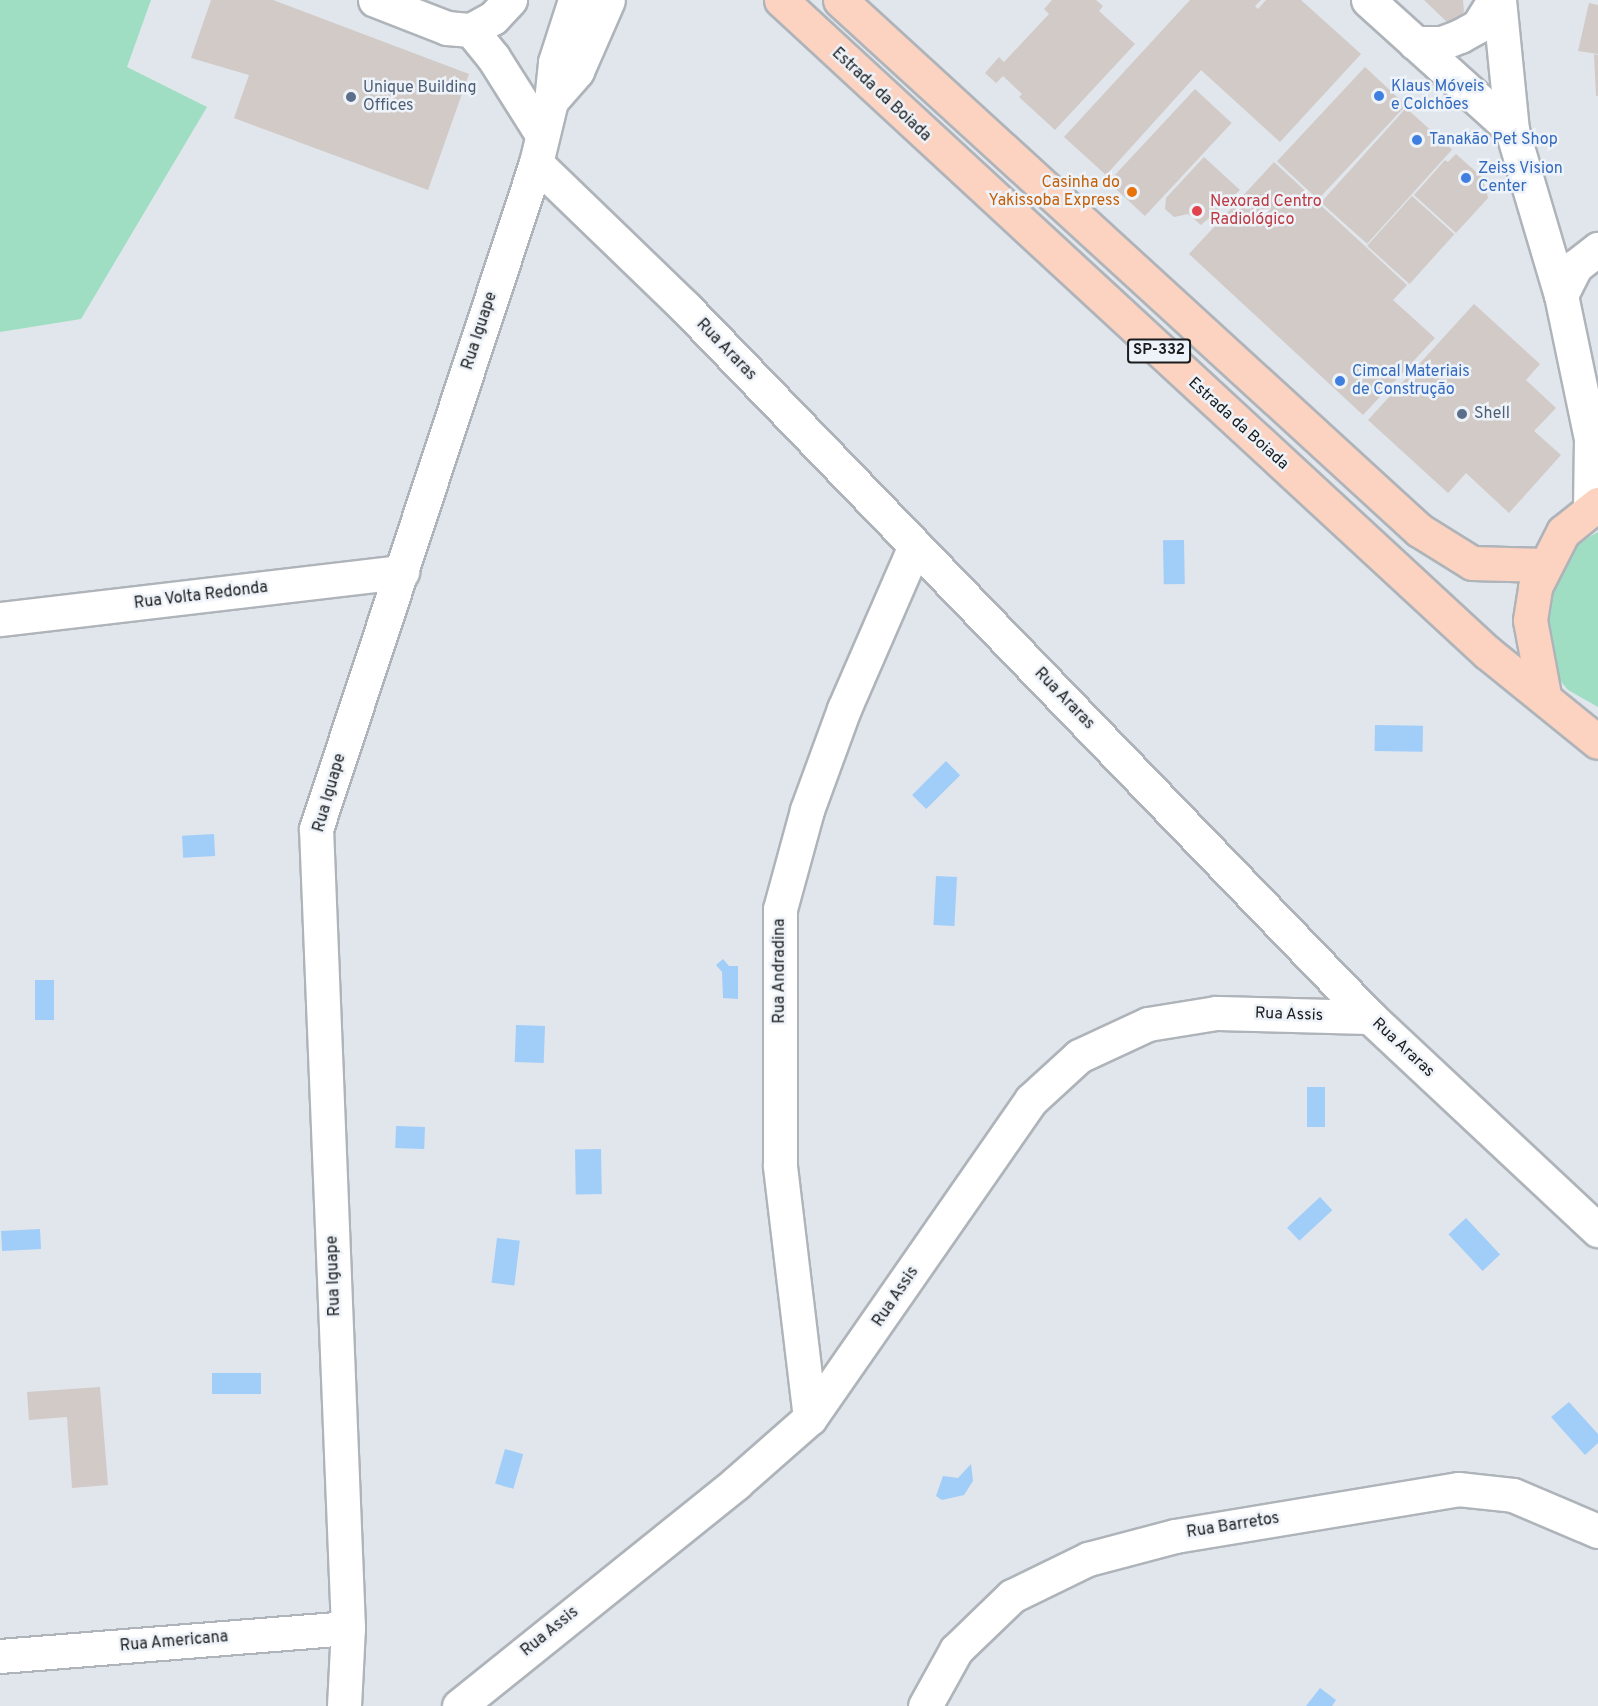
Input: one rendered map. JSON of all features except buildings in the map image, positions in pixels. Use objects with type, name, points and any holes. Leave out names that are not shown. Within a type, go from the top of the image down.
[{"type":"main road","name":"Estrada da Boiada","points":[[781,0],[1488,653],[1544,695]]},
{"type":"main road","name":"SP-332","points":[[840,0],[1419,530],[1472,563],[1545,565]]},
{"type":"main road","points":[[1544,695],[1530,620],[1535,587],[1563,532],[1594,505]]},
{"type":"main road","name":"SP-332","points":[[1544,695],[1596,740]]},
{"type":"street","points":[[375,0],[447,28],[471,30],[493,18],[510,0]]},
{"type":"street","points":[[551,101],[555,62],[576,0]]},
{"type":"street","name":"Rua Iguape","points":[[344,1706],[348,1628],[316,829],[402,572],[551,101],[577,72],[608,0]]},
{"type":"street","points":[[1368,0],[1512,130]]},
{"type":"street","points":[[1415,43],[1442,43],[1461,36],[1478,26],[1494,0]]},
{"type":"street","points":[[1499,0],[1512,130],[1561,295],[1591,438],[1594,505]]},
{"type":"street","name":"Rua Araras","points":[[471,30],[493,57],[538,148],[685,307],[1370,1017],[1598,1230]]},
{"type":"street","points":[[1561,295],[1576,266],[1598,249]]},
{"type":"street","name":"Rua Andradina","points":[[810,1418],[780,1165],[780,909],[807,810],[844,709],[915,546]]},
{"type":"street","name":"Rua Volta Redonda","points":[[0,620],[402,572]]},
{"type":"street","name":"Rua Assis","points":[[459,1706],[736,1483],[810,1418],[1031,1100],[1079,1056],[1148,1024],[1216,1013],[1370,1017]]},
{"type":"street","name":"Rua Barretos","points":[[925,1706],[956,1650],[1012,1596],[1088,1559],[1174,1536],[1458,1489],[1513,1495],[1598,1531]]},
{"type":"street","name":"Rua Americana","points":[[0,1656],[348,1628]]},
{"type":"green space","points":[[0,0],[151,0],[127,67],[207,107],[81,319],[0,332]]},
{"type":"green space","points":[[1598,532],[1598,707],[1568,690],[1548,666],[1537,637],[1546,576],[1564,551]]},
{"type":"water","points":[[1163,540],[1184,540],[1185,584],[1164,584]]},
{"type":"water","points":[[1375,725],[1423,726],[1423,752],[1375,751]]},
{"type":"water","points":[[946,761],[960,775],[926,809],[912,795]]},
{"type":"water","points":[[214,834],[215,856],[183,858],[182,836]]},
{"type":"water","points":[[936,876],[957,877],[954,926],[933,925]]},
{"type":"water","points":[[723,959],[729,966],[738,966],[738,999],[723,998],[722,972],[716,965]]},
{"type":"water","points":[[35,980],[54,980],[54,1020],[35,1020]]},
{"type":"water","points":[[516,1025],[545,1026],[544,1063],[515,1062]]},
{"type":"water","points":[[1307,1087],[1325,1087],[1325,1127],[1307,1127]]},
{"type":"water","points":[[396,1126],[425,1127],[424,1149],[395,1148]]},
{"type":"water","points":[[575,1149],[601,1149],[602,1194],[576,1194]]},
{"type":"water","points":[[1320,1197],[1332,1210],[1299,1241],[1287,1228]]},
{"type":"water","points":[[1466,1218],[1500,1255],[1483,1271],[1448,1234]]},
{"type":"water","points":[[40,1229],[41,1249],[2,1251],[1,1231]]},
{"type":"water","points":[[497,1238],[520,1241],[514,1285],[492,1283]]},
{"type":"water","points":[[212,1373],[261,1373],[261,1394],[212,1394]]},
{"type":"water","points":[[1569,1402],[1598,1434],[1598,1443],[1585,1455],[1551,1417]]},
{"type":"water","points":[[505,1449],[523,1454],[513,1489],[495,1484]]},
{"type":"water","points":[[971,1464],[973,1481],[964,1495],[942,1500],[936,1496],[943,1476],[958,1478]]},
{"type":"water","points":[[1320,1688],[1336,1700],[1332,1706],[1306,1706]]},
{"type":"place","name":"Klaus Móveis e Colchões","points":[[1379,96]]},
{"type":"place","name":"Unique Building Offices","points":[[351,97]]},
{"type":"place","name":"Tanakão Pet Shop","points":[[1417,140]]},
{"type":"place","name":"Zeiss Vision Center","points":[[1466,178]]},
{"type":"place","name":"Casinha do Yakissoba Express","points":[[1132,192]]},
{"type":"place","name":"Nexorad Centro Radiológico","points":[[1197,211]]},
{"type":"place","name":"Cimcal Materiais de Construção","points":[[1340,381]]},
{"type":"place","name":"Shell","points":[[1462,414]]}]
